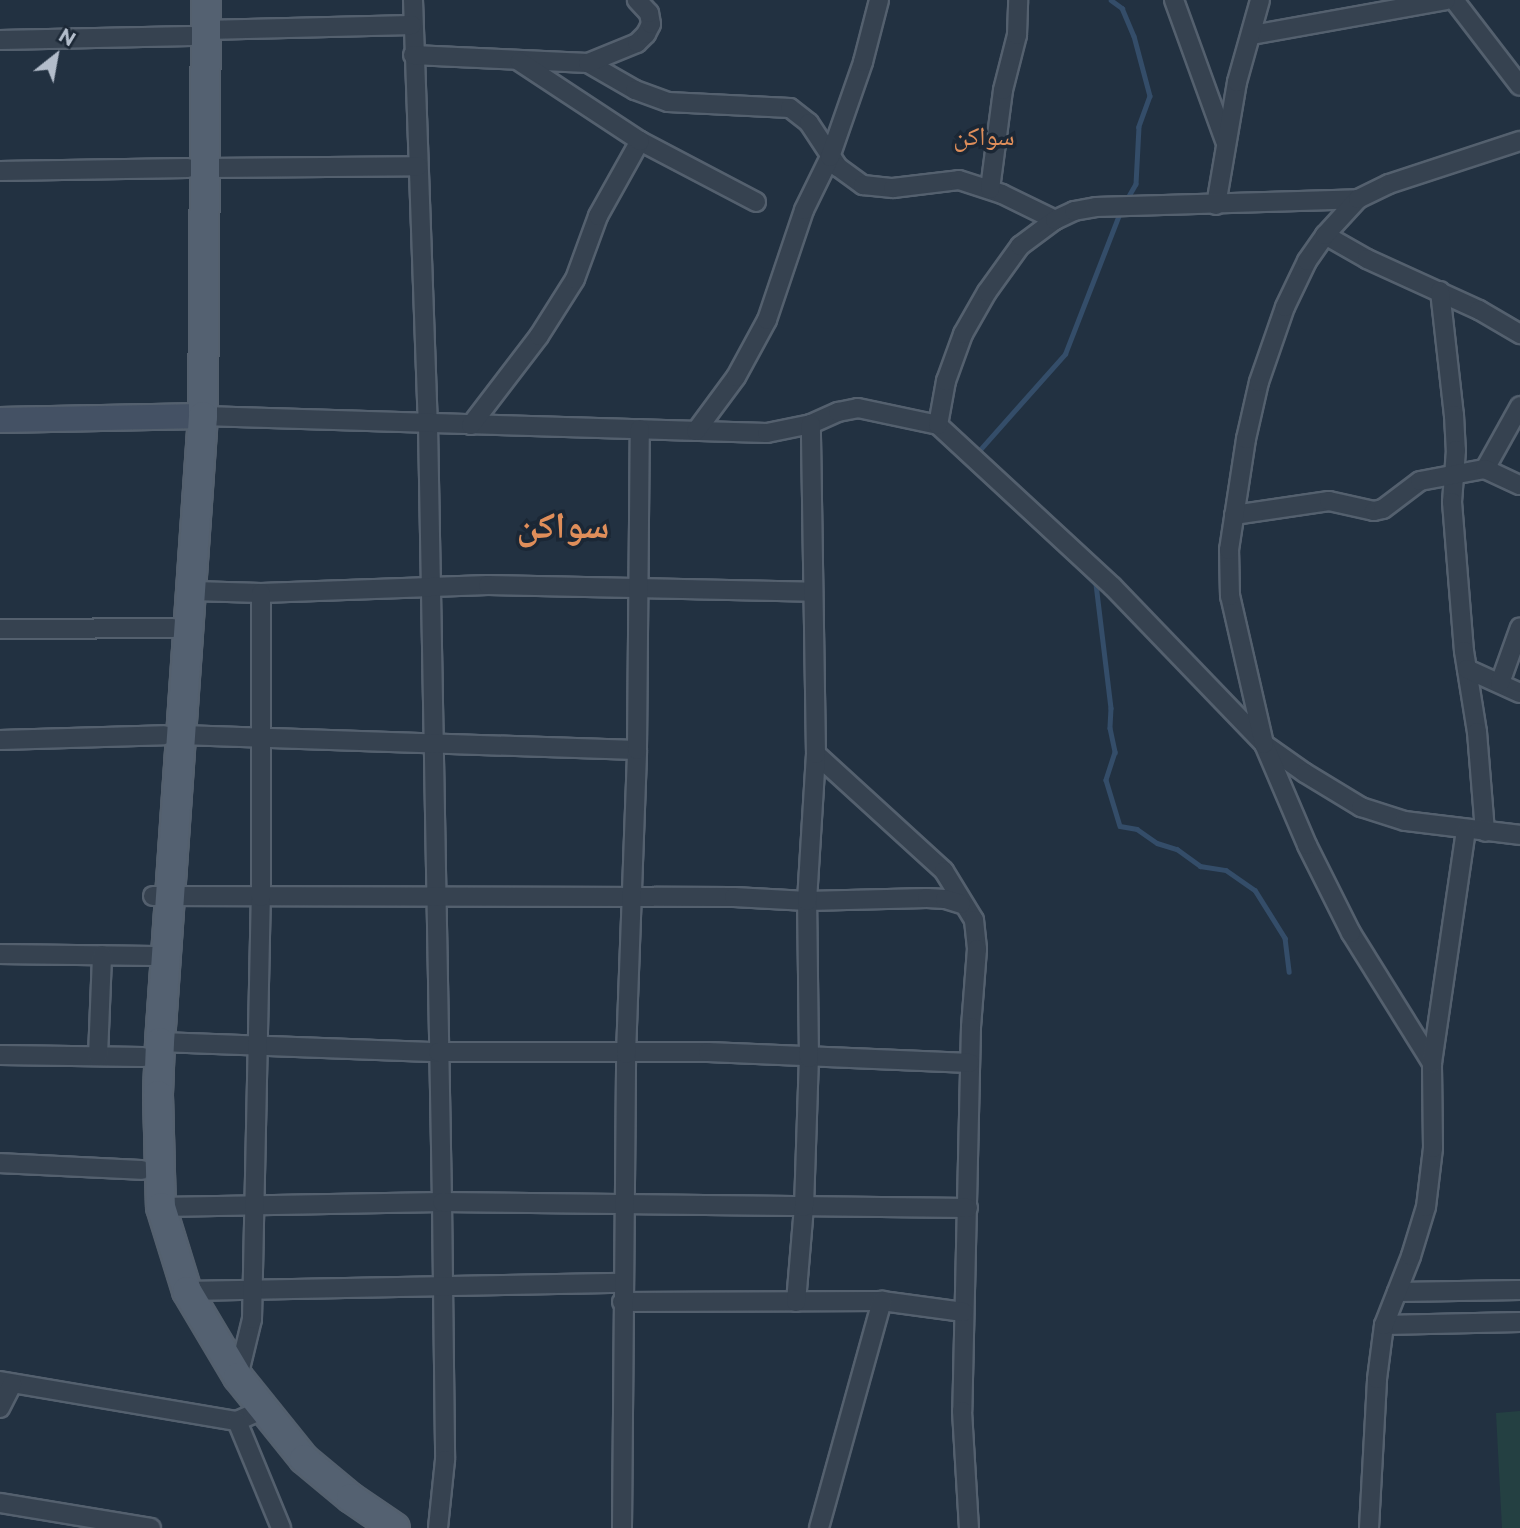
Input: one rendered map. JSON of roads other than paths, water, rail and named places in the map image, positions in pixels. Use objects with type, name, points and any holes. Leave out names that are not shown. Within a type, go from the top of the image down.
[{"type":"main road","points":[[173,735],[193,591],[198,33],[191,0]]},
{"type":"main road","points":[[198,33],[206,0]]},
{"type":"main road","points":[[195,416],[173,628],[173,735],[142,1170],[155,1250],[171,1290],[202,1347],[264,1442],[293,1473],[364,1528]]},
{"type":"main road","points":[[151,1049],[158,1095],[161,1207],[187,1291],[238,1377],[248,1415],[328,1480],[396,1528]]},
{"type":"street","points":[[413,0],[428,424],[442,1202],[440,1288],[445,1460],[438,1528]]},
{"type":"street","points":[[413,55],[588,63],[637,43],[646,34],[651,24],[649,13],[637,0]]},
{"type":"street","points":[[695,431],[736,377],[767,320],[804,210],[830,157],[863,62],[879,0]]},
{"type":"street","points":[[990,189],[1003,90],[1017,35],[1018,0]]},
{"type":"street","points":[[1174,0],[1226,144]]},
{"type":"street","points":[[1216,205],[1237,82],[1260,0]]},
{"type":"street","points":[[1252,35],[1446,0]]},
{"type":"street","points":[[1454,0],[1520,86]]},
{"type":"street","points":[[0,40],[412,26]]},
{"type":"street","points":[[519,61],[640,141],[756,202]]},
{"type":"street","points":[[588,63],[635,90],[668,102],[706,106],[790,108],[809,123],[830,157],[863,185],[893,188],[959,180],[990,189],[1055,220]]},
{"type":"street","points":[[471,425],[539,336],[575,279],[598,216],[640,141]]},
{"type":"street","points":[[938,425],[946,381],[963,334],[987,292],[1020,246],[1055,220],[1074,211],[1096,208],[1358,199],[1433,167],[1520,141]]},
{"type":"street","points":[[0,170],[418,166]]},
{"type":"street","points":[[1358,199],[1325,235],[1307,261],[1285,307],[1259,382],[1229,550],[1230,596],[1264,744],[1307,845],[1351,933],[1432,1063]]},
{"type":"street","points":[[1325,235],[1367,259],[1440,291],[1520,334]]},
{"type":"street","points":[[1440,291],[1454,415],[1452,502],[1467,669],[1477,732],[1486,832]]},
{"type":"street","points":[[1485,469],[1520,406]]},
{"type":"street","points":[[0,420],[195,416],[767,433],[811,424],[838,412],[858,408],[938,425],[1113,587],[1264,744],[1361,807],[1405,821],[1520,835]]},
{"type":"street","points":[[796,1302],[804,1207],[809,1058],[807,901],[816,754],[811,424]]},
{"type":"street","points":[[622,1528],[625,1440],[622,1302],[626,1054],[637,750],[640,429]]},
{"type":"street","points":[[1234,515],[1329,500],[1374,510],[1383,509],[1420,481],[1485,469],[1520,485]]},
{"type":"street","points":[[193,591],[261,593],[327,588],[431,589],[488,585],[639,586],[813,592]]},
{"type":"street","points":[[238,1377],[250,1334],[252,1290],[261,897],[261,593]]},
{"type":"street","points":[[1500,684],[1520,627]]},
{"type":"street","points":[[0,629],[173,628]]},
{"type":"street","points":[[1467,669],[1520,693]]},
{"type":"street","points":[[0,740],[173,735],[260,736],[433,745],[637,750]]},
{"type":"street","points":[[816,754],[944,871],[961,904],[974,920],[976,949],[970,1063],[962,1410],[969,1528]]},
{"type":"street","points":[[1369,1528],[1377,1379],[1384,1325],[1426,1206],[1433,1148],[1432,1063],[1466,830]]},
{"type":"street","points":[[162,897],[633,897],[807,901],[945,899],[961,904]]},
{"type":"street","points":[[0,954],[156,956]]},
{"type":"street","points":[[97,1056],[102,955]]},
{"type":"street","points":[[0,1055],[97,1056],[151,1049],[256,1046],[438,1052],[708,1052],[970,1063]]},
{"type":"street","points":[[0,1163],[142,1170]]},
{"type":"street","points":[[161,1207],[442,1202],[968,1208]]},
{"type":"street","points":[[187,1291],[623,1283]]},
{"type":"street","points":[[1397,1292],[1520,1290]]},
{"type":"street","points":[[622,1302],[882,1301],[963,1312]]},
{"type":"street","points":[[819,1528],[882,1301]]},
{"type":"street","points":[[1384,1325],[1520,1322]]},
{"type":"street","points":[[0,1408],[6,1382],[248,1415],[281,1528]]},
{"type":"street","points":[[0,1503],[144,1527]]},
{"type":"waterway","points":[[1111,0],[1122,8],[1134,36],[1150,96],[1139,127],[1136,184],[1126,201]]},
{"type":"waterway","points":[[978,452],[1065,354],[1120,212]]},
{"type":"waterway","points":[[1083,571],[1096,584],[1111,708],[1110,728],[1115,752],[1106,780],[1120,826],[1137,829],[1157,843],[1177,849],[1200,866],[1226,870],[1255,890],[1285,938],[1289,972]]},
{"type":"district","name":"سواكن","points":[[984,137]]},
{"type":"district","name":"سواكن","points":[[563,525]]}]
